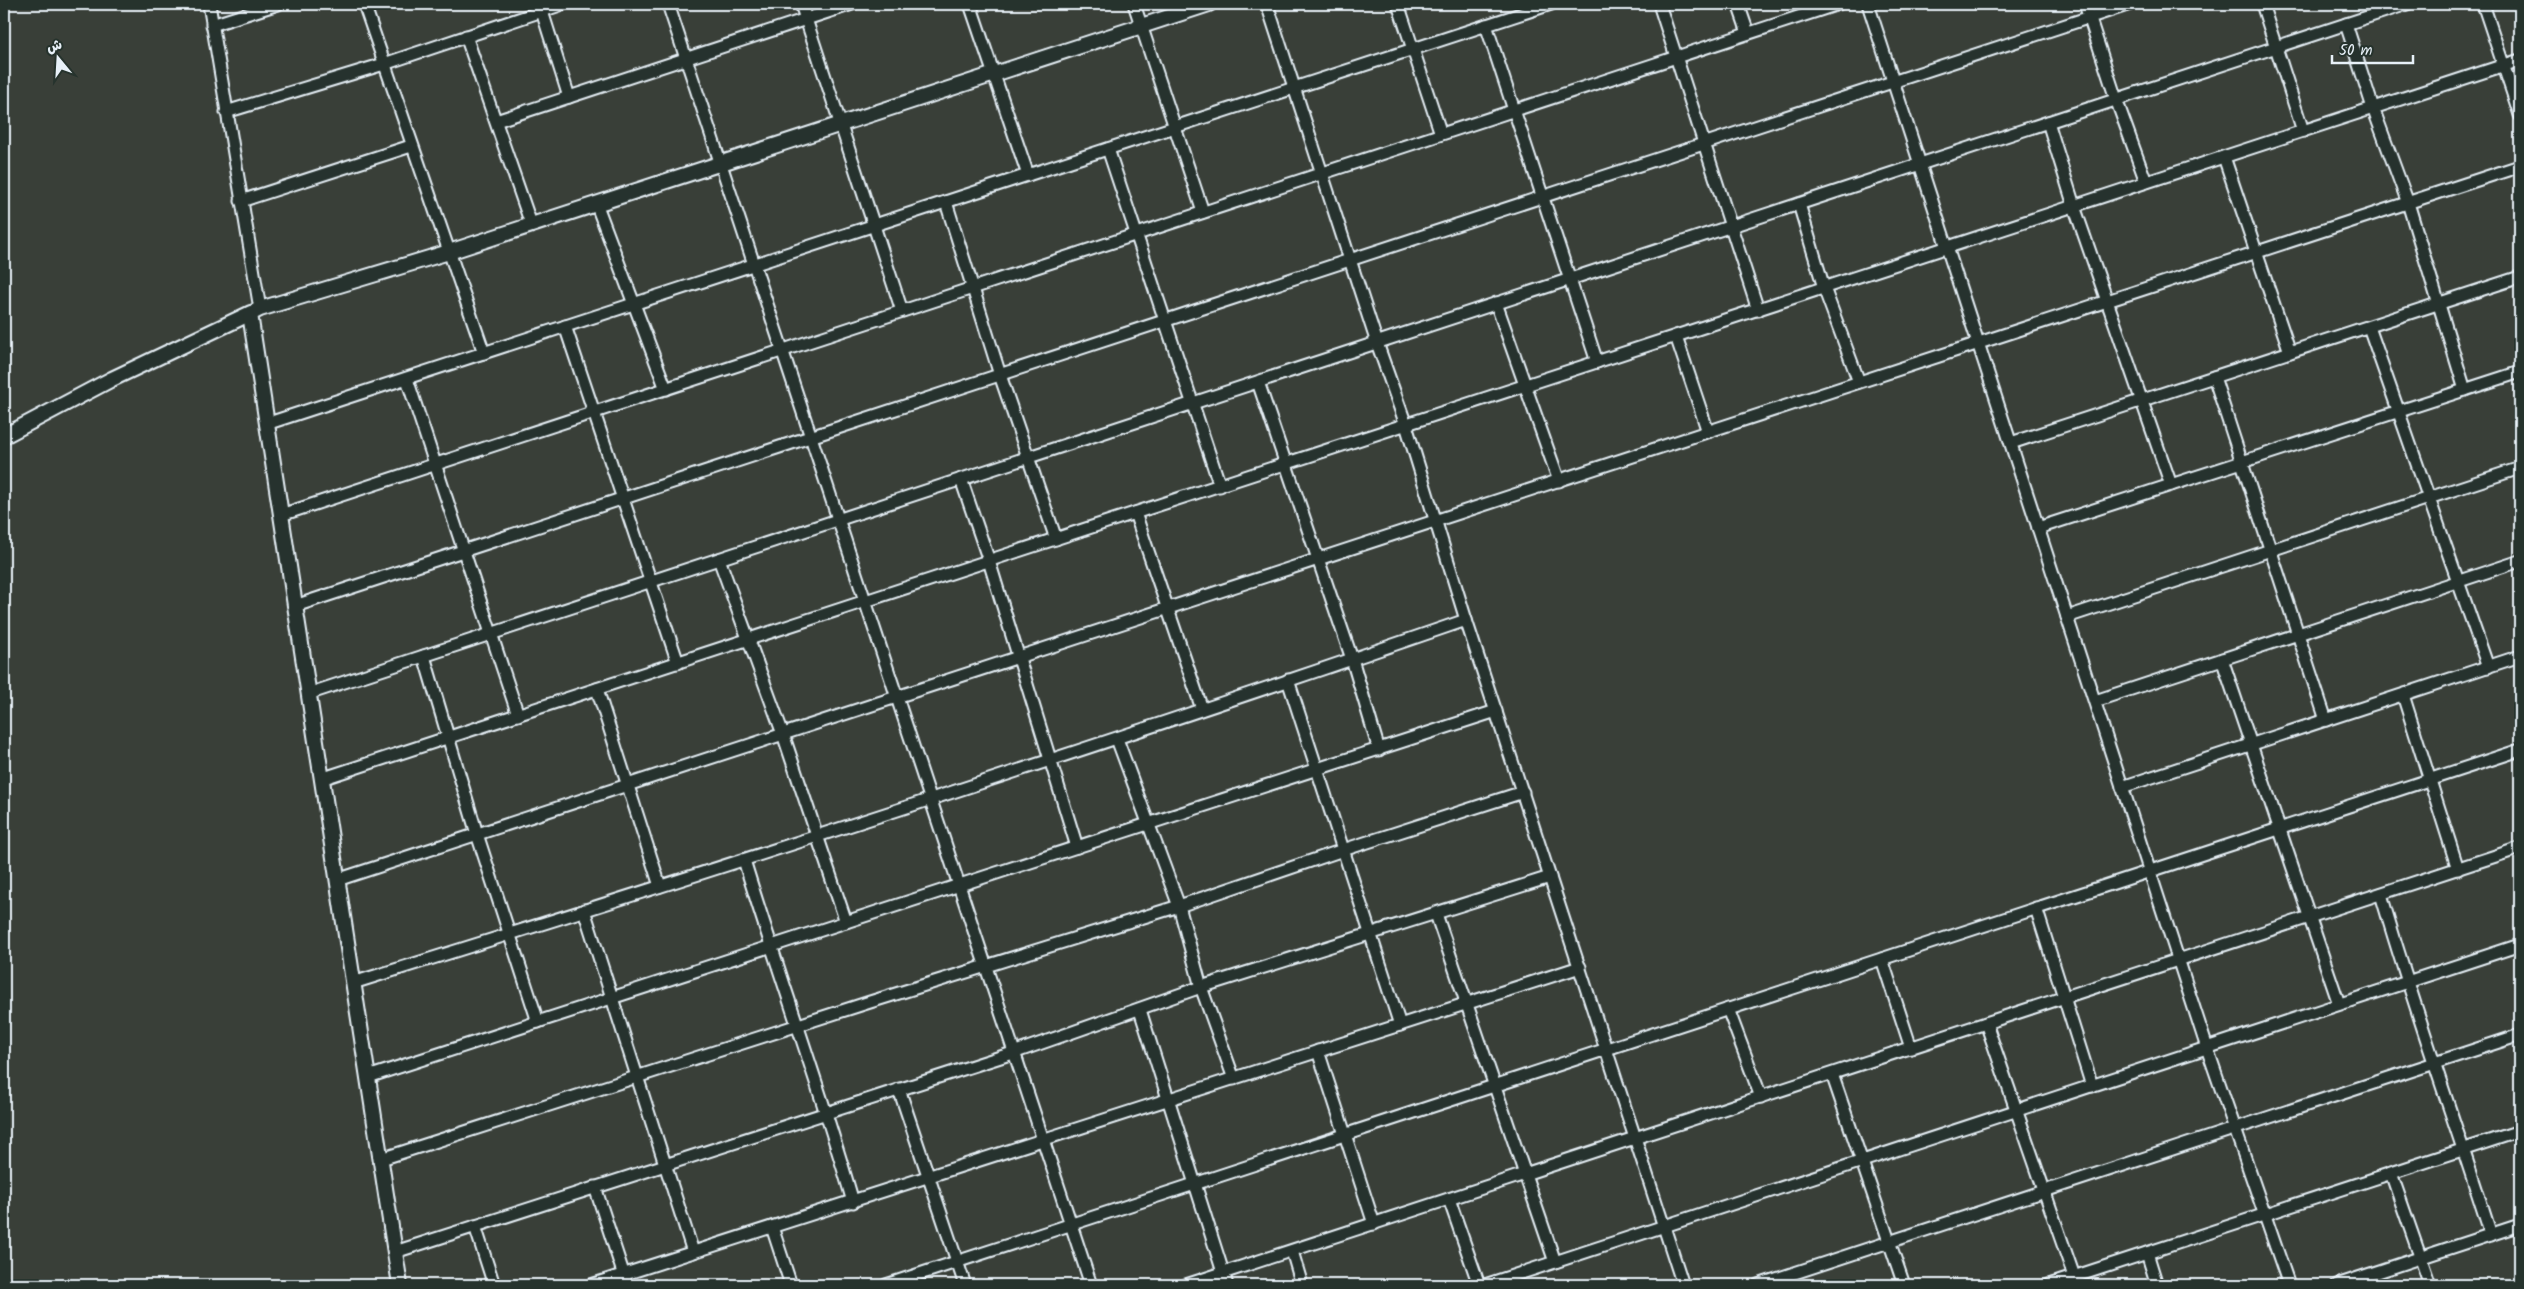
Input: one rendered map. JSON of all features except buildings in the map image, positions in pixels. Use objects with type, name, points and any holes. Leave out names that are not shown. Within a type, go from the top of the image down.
[{"type":"street","points":[[209,4],[241,202],[255,311],[266,424],[400,1285]]},
{"type":"street","points":[[212,25],[278,4]]},
{"type":"street","points":[[364,4],[411,146],[484,353]]},
{"type":"street","points":[[226,112],[384,64],[466,36],[540,7],[563,4]]},
{"type":"street","points":[[668,4],[755,264],[896,698],[932,798],[986,967],[1016,1052],[1091,1285]]},
{"type":"street","points":[[801,4],[902,311]]},
{"type":"street","points":[[496,121],[852,4]]},
{"type":"street","points":[[970,4],[1028,175]]},
{"type":"street","points":[[1134,4],[1203,212]]},
{"type":"street","points":[[4,436],[112,379],[255,311],[449,252],[1209,4]]},
{"type":"street","points":[[1267,4],[1377,343],[1406,425],[1466,620],[1682,1285]]},
{"type":"street","points":[[1398,4],[1441,134]]},
{"type":"street","points":[[266,424],[1550,4]]},
{"type":"street","points":[[1659,4],[1758,310]]},
{"type":"street","points":[[1738,4],[1748,33]]},
{"type":"street","points":[[281,515],[1838,4]]},
{"type":"street","points":[[1868,4],[1949,247],[2207,1048],[2236,1128],[2288,1285]]},
{"type":"street","points":[[2085,4],[2146,182]]},
{"type":"street","points":[[295,606],[2130,4]]},
{"type":"street","points":[[2262,4],[2303,131]]},
{"type":"street","points":[[308,694],[2407,4]]},
{"type":"street","points":[[2483,4],[2520,115]]},
{"type":"street","points":[[540,7],[569,96]]},
{"type":"street","points":[[2346,24],[2373,108],[2408,203],[2465,390]]},
{"type":"street","points":[[1486,25],[1597,362]]},
{"type":"street","points":[[466,36],[531,224]]},
{"type":"street","points":[[322,779],[2520,60]]},
{"type":"street","points":[[2048,122],[2074,206],[2171,485]]},
{"type":"street","points":[[241,202],[411,146]]},
{"type":"street","points":[[1108,149],[1220,486]]},
{"type":"street","points":[[2224,157],[2290,352]]},
{"type":"street","points":[[337,880],[2520,166]]},
{"type":"street","points":[[946,202],[1000,375],[1056,539]]},
{"type":"street","points":[[596,203],[666,389]]},
{"type":"street","points":[[1799,204],[1824,288],[1859,382]]},
{"type":"street","points":[[2011,443],[2520,278]]},
{"type":"street","points":[[1496,303],[1559,480]]},
{"type":"street","points":[[566,326],[678,663]]},
{"type":"street","points":[[2369,326],[2488,667]]},
{"type":"street","points":[[1676,336],[1708,432]]},
{"type":"street","points":[[2038,528],[2520,372]]},
{"type":"street","points":[[2214,377],[2326,720]]},
{"type":"street","points":[[406,379],[518,715]]},
{"type":"street","points":[[1258,382],[1352,659],[1379,750]]},
{"type":"street","points":[[2067,617],[2520,468]]},
{"type":"street","points":[[961,479],[989,561],[1077,847]]},
{"type":"street","points":[[1136,513],[1202,709]]},
{"type":"street","points":[[719,559],[783,734],[846,922]]},
{"type":"street","points":[[2095,701],[2520,562]]},
{"type":"street","points":[[353,983],[817,837],[1050,759],[1117,739],[1466,620]]},
{"type":"street","points":[[424,656],[477,834],[538,1022]]},
{"type":"street","points":[[2122,787],[2520,656]]},
{"type":"street","points":[[2222,660],[2339,1004]]},
{"type":"street","points":[[1288,680],[1400,1025]]},
{"type":"street","points":[[598,689],[660,886]]},
{"type":"street","points":[[2403,695],[2458,869]]},
{"type":"street","points":[[368,1077],[1496,711]]},
{"type":"street","points":[[1117,739],[1150,823],[1179,906],[1201,987],[1234,1079]]},
{"type":"street","points":[[886,1285],[2520,750]]},
{"type":"street","points":[[380,1159],[1179,906],[1343,850],[1523,792]]},
{"type":"street","points":[[1186,1285],[2520,848]]},
{"type":"street","points":[[744,860],[770,946],[827,1111],[854,1202]]},
{"type":"street","points":[[395,1252],[827,1111],[1016,1052],[1201,987],[1371,935],[1550,877]]},
{"type":"street","points":[[2381,894],[2406,982],[2464,1149],[2491,1235]]},
{"type":"street","points":[[2036,908],[2092,1086]]},
{"type":"street","points":[[584,910],[667,1164],[693,1252]]},
{"type":"street","points":[[1436,914],[1555,1262]]},
{"type":"street","points":[[1485,1285],[2520,945]]},
{"type":"street","points":[[1882,959],[1911,1048]]},
{"type":"street","points":[[591,1285],[626,1280],[693,1252],[854,1202],[1044,1138],[1234,1079],[1580,967]]},
{"type":"street","points":[[1728,1009],[1761,1097]]},
{"type":"street","points":[[1140,1010],[1227,1285]]},
{"type":"street","points":[[1986,1023],[2075,1281]]},
{"type":"street","points":[[1758,1285],[2520,1035]]},
{"type":"street","points":[[1318,1052],[1374,1224]]},
{"type":"street","points":[[1832,1074],[1904,1285]]},
{"type":"street","points":[[899,1088],[965,1285]]},
{"type":"street","points":[[2048,1285],[2075,1281],[2147,1253],[2520,1131]]},
{"type":"street","points":[[2391,1173],[2430,1285]]},
{"type":"street","points":[[596,1187],[626,1280]]},
{"type":"street","points":[[1449,1199],[1479,1285]]},
{"type":"street","points":[[2337,1285],[2520,1225]]},
{"type":"street","points":[[475,1226],[494,1285]]},
{"type":"street","points":[[772,1227],[790,1285]]},
{"type":"street","points":[[1292,1251],[1302,1285]]},
{"type":"street","points":[[2147,1253],[2158,1285]]}]
